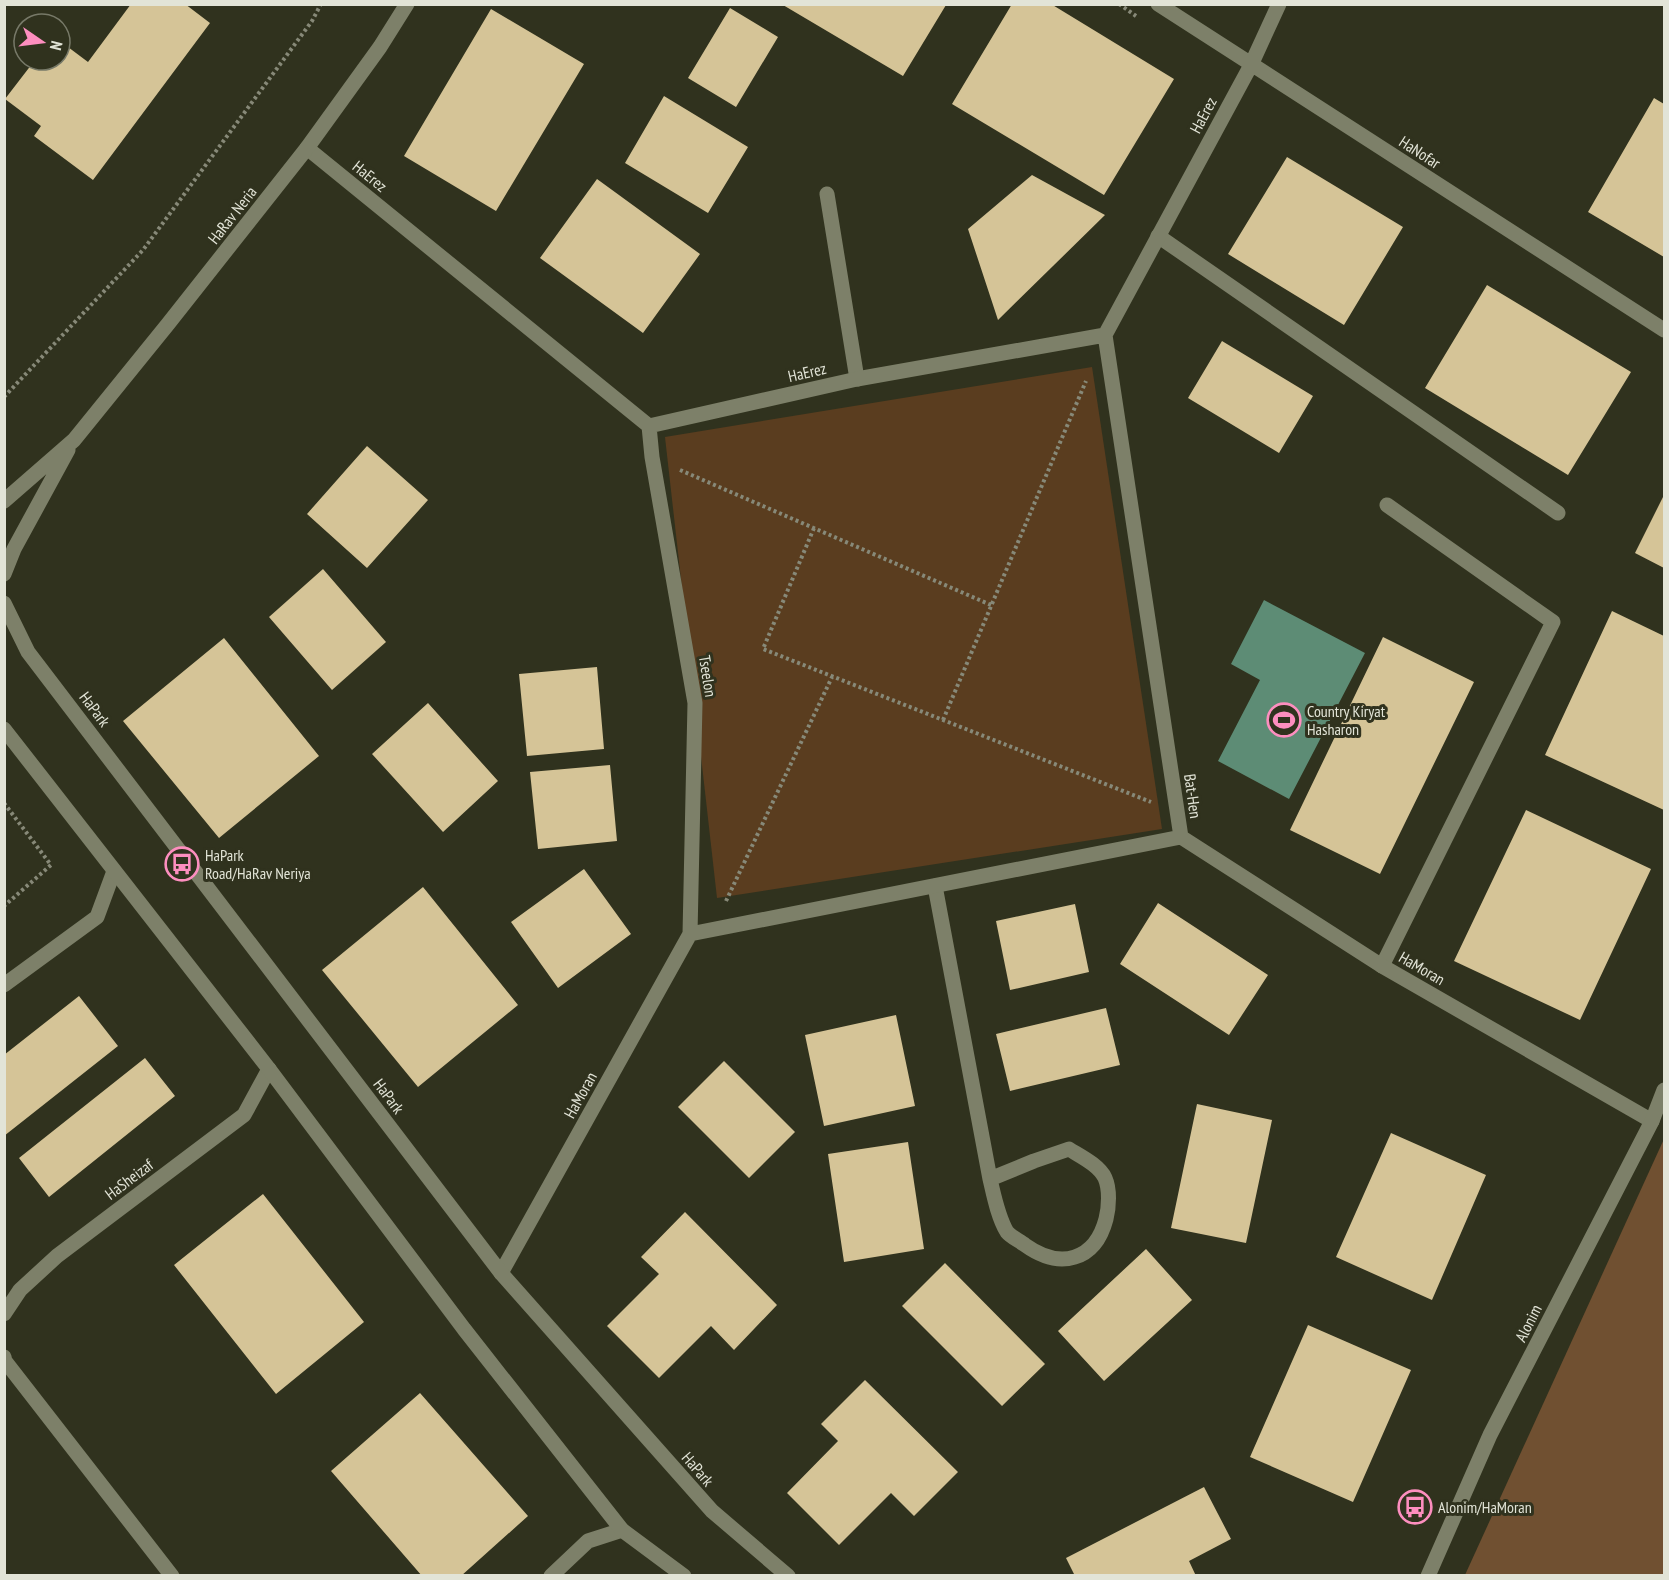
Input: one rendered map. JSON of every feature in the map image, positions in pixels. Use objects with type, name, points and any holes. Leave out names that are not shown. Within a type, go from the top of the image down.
[{"type":"street","name":"HaRav Neria","points":[[4,574],[14,549],[74,440],[307,148],[380,47],[407,4]]},
{"type":"street","name":"HaNofar","points":[[1158,4],[1665,330]]},
{"type":"street","name":"HaErez","points":[[307,148],[649,426],[857,379],[1105,335],[1251,65],[1280,4]]},
{"type":"street","points":[[827,194],[857,379]]},
{"type":"street","points":[[1158,236],[1558,513]]},
{"type":"street","name":"Bat-Hen","points":[[690,934],[1181,837],[1105,335]]},
{"type":"street","name":"Tseelon","points":[[649,426],[652,457],[695,703],[690,934]]},
{"type":"street","name":"HaRav Neria","points":[[4,501],[74,440]]},
{"type":"street","points":[[1382,966],[1553,621],[1388,505]]},
{"type":"street","name":"HaPark","points":[[4,603],[28,652],[501,1273],[712,1511],[788,1575]]},
{"type":"street","points":[[4,729],[269,1069],[464,1329],[622,1530],[684,1575]]},
{"type":"street","name":"HaMoran","points":[[1181,837],[1382,966],[1652,1121]]},
{"type":"street","points":[[4,985],[97,917],[114,871]]},
{"type":"street","points":[[935,886],[990,1179],[1008,1233],[1034,1251],[1058,1260],[1087,1253],[1102,1234],[1109,1205],[1105,1177],[1089,1162],[1069,1149],[990,1179]]},
{"type":"street","name":"HaMoran","points":[[501,1273],[690,934]]},
{"type":"street","name":"HaSheizaf","points":[[4,1314],[20,1290],[57,1256],[244,1115],[269,1069]]},
{"type":"street","name":"Alonim","points":[[1428,1575],[1490,1435],[1652,1121],[1665,1090]]},
{"type":"street","points":[[4,1357],[172,1575]]},
{"type":"street","points":[[551,1575],[588,1541],[622,1530]]},
{"type":"path","points":[[4,397],[143,250],[312,21],[321,4]]},
{"type":"path","points":[[943,720],[1086,379]]},
{"type":"path","points":[[652,457],[991,605]]},
{"type":"path","points":[[814,528],[763,649],[1178,812]]},
{"type":"path","points":[[713,930],[832,677]]},
{"type":"path","points":[[4,803],[51,865],[4,906]]},
{"type":"shaded area","points":[[1092,367],[1162,829],[717,898],[665,437]]},
{"type":"shaded area","name":"Country Kiryat Hasharon","points":[[1264,600],[1365,653],[1289,799],[1218,761],[1260,680],[1231,664]]},
{"type":"shaded area","points":[[1664,1139],[1664,1575],[1465,1575]]},
{"type":"building","points":[[131,4],[185,4],[210,23],[93,180],[34,136],[41,126],[5,99],[26,72],[72,72],[72,50],[88,62]]},
{"type":"building","points":[[1012,4],[1051,4],[1174,79],[1104,195],[952,104]]},
{"type":"building","points":[[783,5],[946,5],[903,76]]},
{"type":"building","points":[[730,8],[778,37],[736,107],[688,78]]},
{"type":"building","points":[[491,9],[584,64],[496,211],[404,156]]},
{"type":"building","points":[[664,96],[748,147],[708,213],[625,163]]},
{"type":"building","points":[[1654,98],[1664,104],[1664,257],[1588,212]]},
{"type":"building","points":[[1287,157],[1403,227],[1344,325],[1228,254]]},
{"type":"building","points":[[1032,175],[1105,215],[998,320],[968,229]]},
{"type":"building","points":[[597,179],[700,254],[643,333],[540,258]]},
{"type":"building","points":[[1487,285],[1631,372],[1568,475],[1425,388]]},
{"type":"building","points":[[1222,341],[1313,396],[1279,453],[1188,398]]},
{"type":"building","points":[[367,446],[428,500],[367,568],[307,514]]},
{"type":"building","points":[[1664,495],[1664,568],[1635,553]]},
{"type":"building","points":[[323,569],[386,642],[332,690],[269,617]]},
{"type":"building","points":[[1612,611],[1664,636],[1664,810],[1545,755]]},
{"type":"building","points":[[1383,637],[1474,682],[1380,874],[1290,830]]},
{"type":"building","points":[[224,638],[319,756],[219,838],[123,721]]},
{"type":"building","points":[[597,667],[604,749],[527,756],[519,674]]},
{"type":"building","points":[[428,703],[498,781],[443,832],[372,754]]},
{"type":"building","points":[[610,765],[617,841],[538,849],[530,772]]},
{"type":"building","points":[[1526,810],[1651,869],[1580,1020],[1454,961]]},
{"type":"building","points":[[584,869],[631,934],[558,988],[511,922]]},
{"type":"building","points":[[423,887],[518,1005],[418,1087],[322,970]]},
{"type":"building","points":[[1158,903],[1268,975],[1229,1035],[1120,964]]},
{"type":"building","points":[[1075,904],[1089,972],[1010,990],[996,921]]},
{"type":"building","points":[[79,996],[118,1046],[4,1136],[4,1055]]},
{"type":"building","points":[[1106,1008],[1120,1065],[1010,1091],[996,1034]]},
{"type":"building","points":[[896,1015],[915,1106],[824,1126],[805,1035]]},
{"type":"building","points":[[145,1058],[175,1096],[49,1197],[19,1158]]},
{"type":"building","points":[[724,1061],[795,1132],[749,1178],[678,1107]]},
{"type":"building","points":[[1197,1104],[1272,1120],[1246,1243],[1171,1228]]},
{"type":"building","points":[[1391,1133],[1486,1175],[1432,1300],[1336,1257]]},
{"type":"building","points":[[908,1142],[924,1249],[844,1262],[828,1154]]},
{"type":"building","points":[[263,1194],[364,1322],[276,1394],[174,1265]]},
{"type":"building","points":[[685,1212],[777,1305],[734,1350],[711,1326],[659,1378],[607,1326],[659,1274],[641,1257]]},
{"type":"building","points":[[1146,1249],[1192,1300],[1104,1381],[1058,1331]]},
{"type":"building","points":[[945,1263],[1045,1364],[1002,1406],[902,1306]]},
{"type":"building","points":[[1308,1325],[1411,1370],[1353,1502],[1250,1457]]},
{"type":"building","points":[[865,1380],[958,1472],[914,1516],[891,1493],[839,1545],[787,1493],[838,1441],[821,1424]]},
{"type":"building","points":[[420,1393],[528,1516],[461,1576],[422,1576],[331,1471]]},
{"type":"building","points":[[1204,1487],[1231,1539],[1189,1561],[1196,1576],[1075,1576],[1066,1558]]},
{"type":"place","name":"Country Kiryat Hasharon","points":[[1284,720]]},
{"type":"place","name":"HaPark Road/HaRav Neriya","points":[[182,864]]},
{"type":"place","name":"Alonim/HaMoran","points":[[1415,1507]]}]
